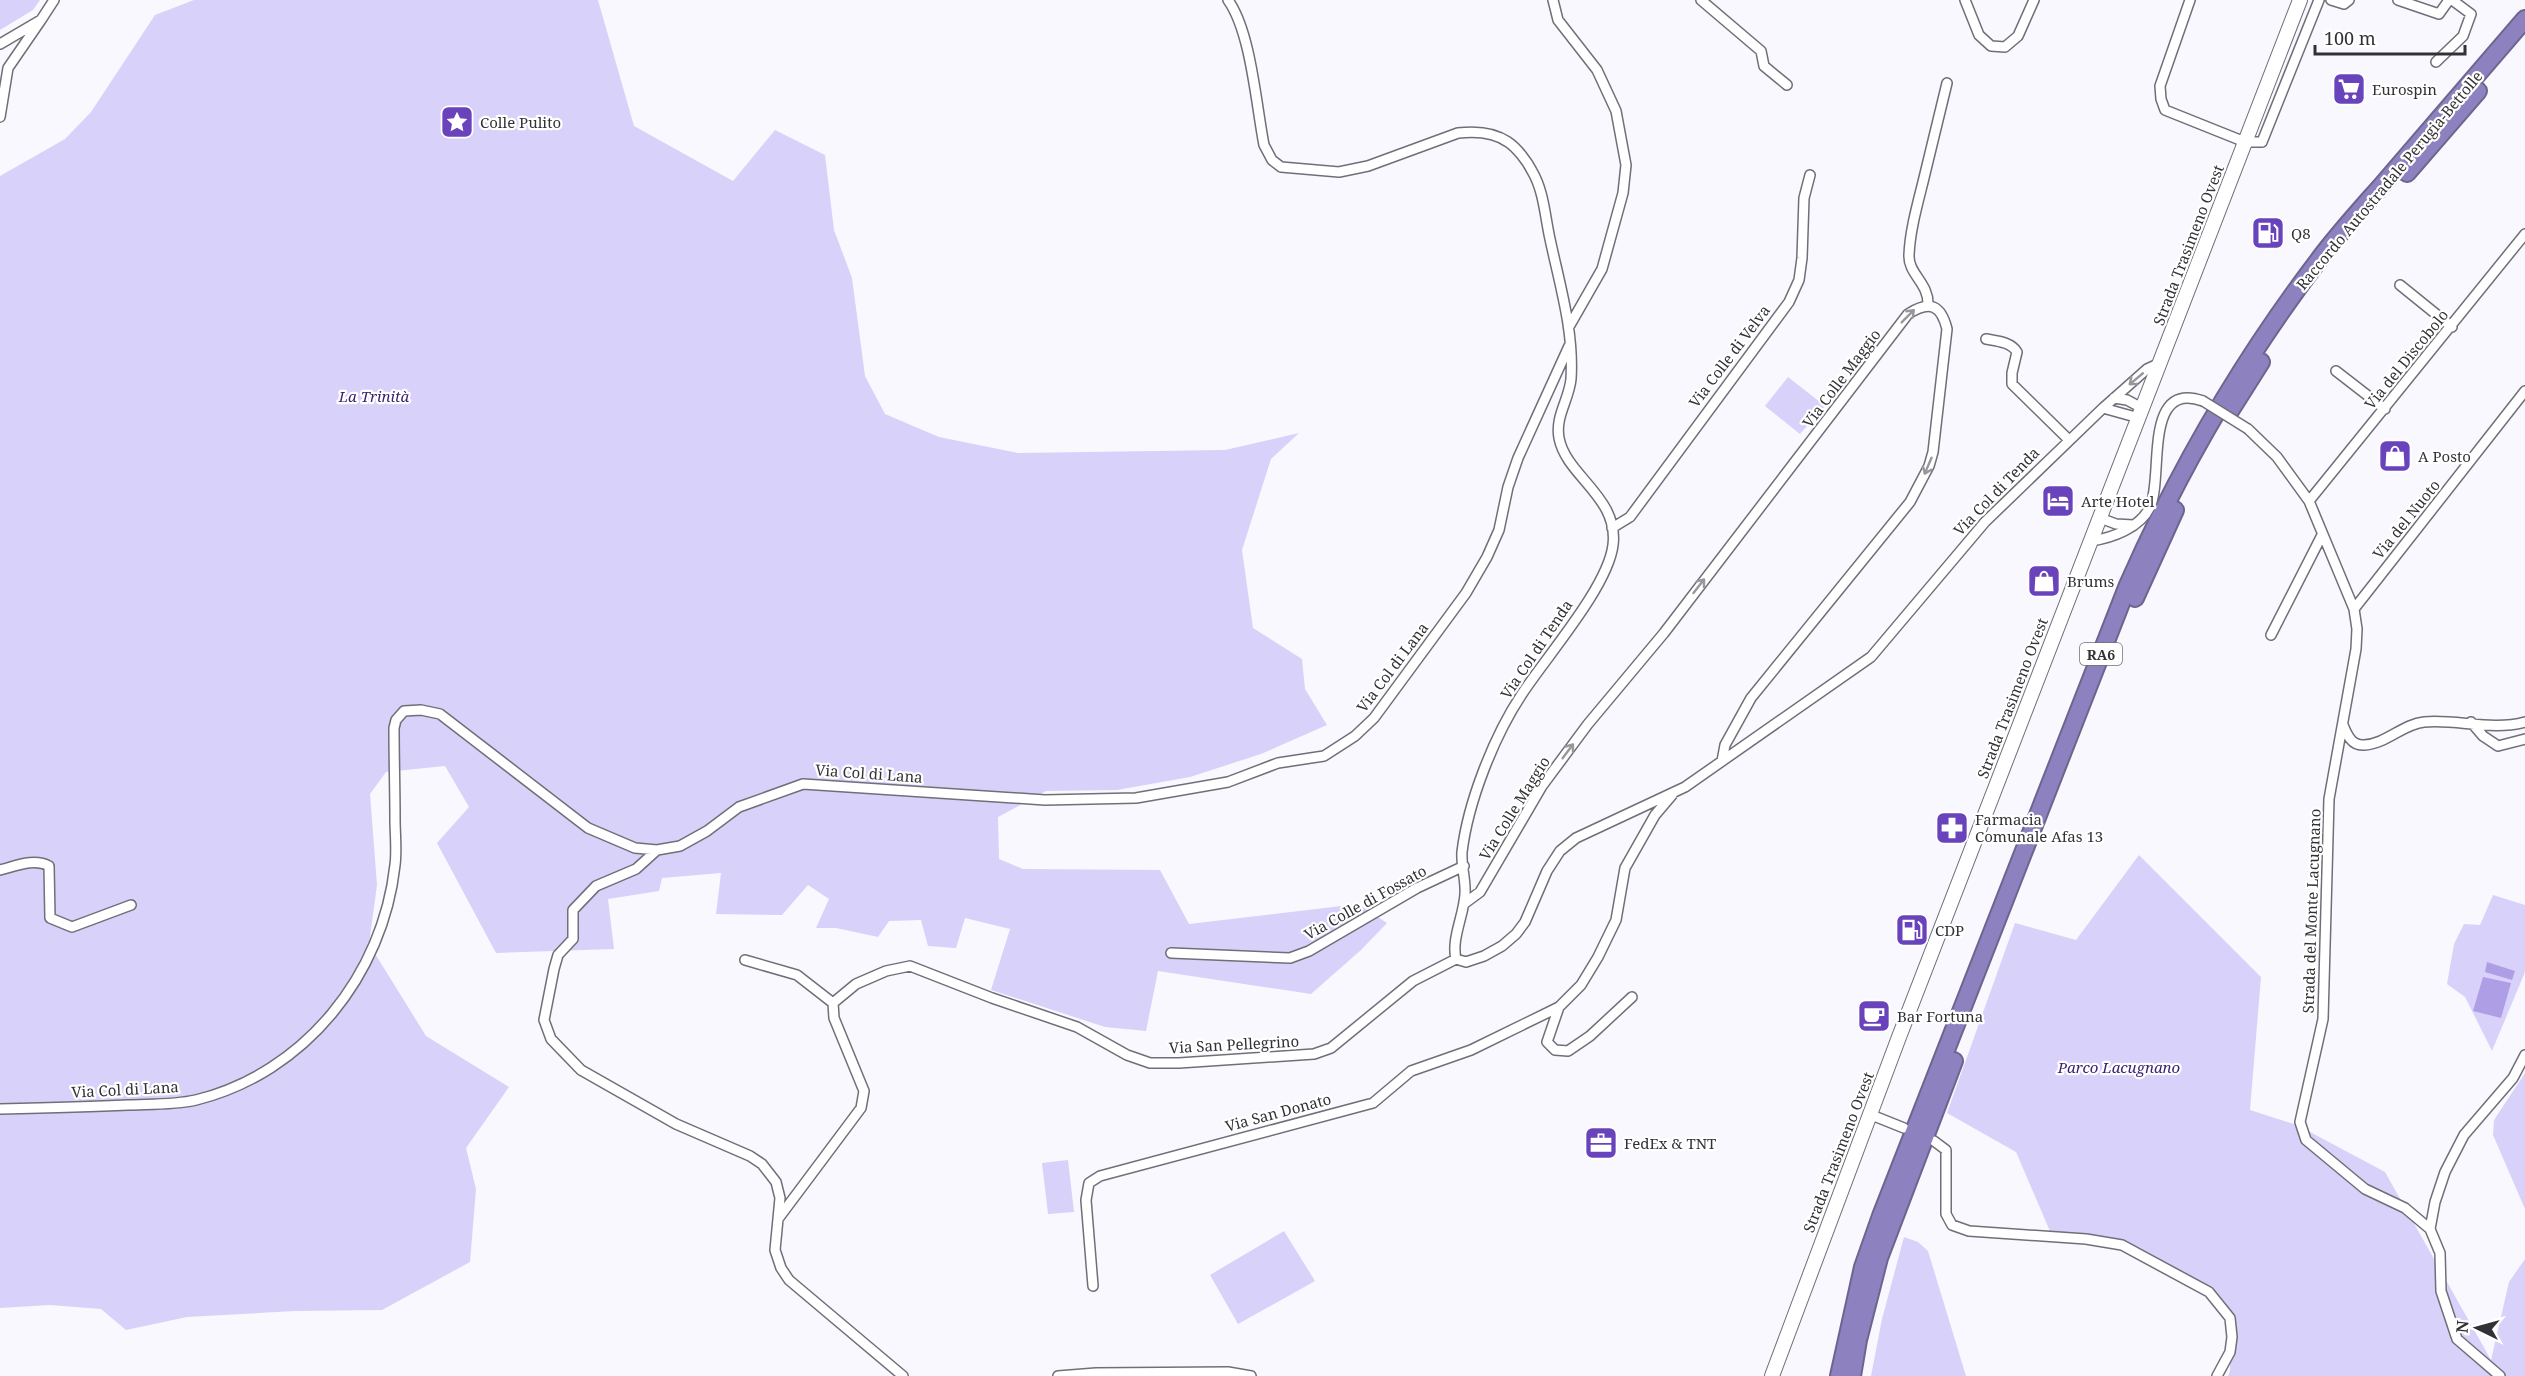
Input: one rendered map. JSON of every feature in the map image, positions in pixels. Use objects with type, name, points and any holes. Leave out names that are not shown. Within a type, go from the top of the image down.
[{"type":"highway","name":"Raccordo Autostradale Perugia-Bettolle","points":[[1839,1376],[1863,1267],[1881,1215],[2128,585],[2149,537],[2193,451],[2238,374],[2278,316],[2320,259],[2525,19]]},
{"type":"highway","name":"RA6","points":[[1852,1376],[1858,1340],[1879,1258],[1990,966],[2064,784],[2138,589],[2161,538],[2203,455],[2250,378],[2330,263],[2525,36]]},
{"type":"main road","name":"Strada Trasimeno Ovest","points":[[1772,1376],[1869,1114],[2300,0]]},
{"type":"street","points":[[0,117],[8,68],[54,0]]},
{"type":"street","name":"Via Col di Tenda","points":[[1228,0],[1235,10],[1245,35],[1264,146],[1272,160],[1281,167],[1339,172],[1368,166],[1458,133],[1472,131],[1493,135],[1509,142],[1533,171],[1541,193],[1570,325],[1570,382],[1557,424],[1559,442],[1603,504],[1612,528],[1613,544],[1608,564],[1563,637],[1521,695],[1494,747],[1465,830],[1462,856],[1466,879],[1465,903],[1454,951],[1456,959],[1466,962],[1484,956],[1502,946],[1516,934],[1525,922],[1547,872],[1560,851],[1576,838],[1674,793],[1770,730],[1871,657],[1970,538],[2068,439],[2147,369],[2160,363]]},
{"type":"street","points":[[1554,0],[1558,20],[1598,70],[1616,111],[1626,165],[1623,193],[1602,269],[1570,325]]},
{"type":"street","points":[[1701,0],[1761,51],[1764,66],[1787,85]]},
{"type":"street","points":[[1965,0],[1979,35],[1991,46],[2005,47],[2018,36],[2034,0]]},
{"type":"street","points":[[2190,0],[2160,86],[2165,110],[2246,142],[2262,142],[2319,0]]},
{"type":"street","points":[[2331,0],[2344,4],[2349,0]]},
{"type":"street","points":[[2398,0],[2439,14],[2451,0],[2471,14],[2463,36],[2436,62]]},
{"type":"street","points":[[0,44],[41,20]]},
{"type":"street","points":[[1722,761],[1725,745],[1751,698],[1910,502],[1934,452],[1947,329],[1939,311],[1928,306],[1925,286],[1914,273],[1908,258],[1912,229],[1947,83]]},
{"type":"street","name":"Via Colle di Velva","points":[[1612,528],[1630,517],[1789,302],[1799,280],[1804,198],[1810,175]]},
{"type":"street","name":"Via del Discobolo","points":[[2309,501],[2525,234]]},
{"type":"street","points":[[2400,285],[2452,327]]},
{"type":"street","name":"Via Colle Maggio","points":[[1465,903],[1480,892],[1542,786],[1588,724],[1664,633],[1908,314],[1918,308],[1928,306]]},
{"type":"street","points":[[1986,339],[2015,348],[2017,352],[2012,373],[2013,384],[2068,439]]},
{"type":"street","name":"Via Col di Lana","points":[[0,1109],[153,1104],[195,1100],[237,1085],[292,1055],[318,1031],[347,993],[378,939],[391,896],[396,863],[394,728],[396,720],[404,711],[421,710],[440,714],[588,828],[635,848],[657,850],[680,846],[707,831],[739,807],[803,784],[1045,800],[1137,798],[1228,782],[1278,763],[1324,756],[1355,736],[1374,718],[1466,593],[1487,557],[1499,530],[1508,487],[1518,458],[1571,342]]},
{"type":"street","points":[[2336,371],[2385,409]]},
{"type":"street","name":"Via del Nuoto","points":[[2354,609],[2525,391]]},
{"type":"street","name":"Strada del Monte Lacugnano","points":[[2091,541],[2114,536],[2133,525],[2144,515],[2153,495],[2163,415],[2173,403],[2191,397],[2203,401],[2248,429],[2277,457],[2309,501],[2354,609],[2357,630],[2356,649],[2329,799],[2323,1019],[2300,1122],[2306,1140],[2366,1190],[2405,1208],[2430,1229]]},
{"type":"street","points":[[2114,398],[2135,403],[2140,413]]},
{"type":"street","points":[[2103,408],[2140,413]]},
{"type":"street","points":[[2100,518],[2116,524],[2133,525]]},
{"type":"street","points":[[2271,635],[2322,535]]},
{"type":"street","points":[[2342,724],[2349,740],[2362,746],[2376,743],[2421,722],[2471,722],[2494,725],[2525,722]]},
{"type":"street","points":[[2471,722],[2483,736],[2498,746],[2525,739]]},
{"type":"street","name":"Via San Donato","points":[[1093,1286],[1086,1200],[1089,1183],[1100,1176],[1373,1102],[1411,1071],[1472,1050],[1559,1007],[1581,985],[1598,957],[1616,920],[1625,868],[1655,815],[1674,793]]},
{"type":"street","points":[[657,850],[636,869],[596,886],[573,910],[573,939],[558,955],[544,1020],[552,1039],[581,1070],[676,1124],[750,1156],[762,1164],[776,1182],[780,1198],[775,1250],[781,1268],[789,1280],[903,1376]]},
{"type":"street","points":[[0,870],[33,862],[42,862],[49,866],[50,918],[72,927],[130,905]]},
{"type":"street","name":"Via Colle di Fossato","points":[[1172,953],[1290,958],[1309,951],[1417,888],[1464,866]]},
{"type":"street","name":"Via San Pellegrino","points":[[833,1004],[856,984],[885,971],[910,966],[992,998],[1077,1027],[1127,1055],[1150,1063],[1292,1056],[1314,1054],[1331,1048],[1413,981],[1456,959]]},
{"type":"street","points":[[745,960],[797,975],[833,1004],[834,1018],[864,1091],[861,1108],[778,1219]]},
{"type":"street","name":"Via San Donato","points":[[1559,1007],[1547,1042],[1555,1050],[1568,1051],[1590,1036],[1632,997]]},
{"type":"street","points":[[2500,1376],[2457,1339],[2441,1291],[2440,1253],[2430,1229],[2435,1202],[2445,1172],[2464,1135],[2512,1078],[2525,1054]]},
{"type":"street","points":[[1869,1114],[1905,1128]]},
{"type":"street","points":[[1934,1141],[1946,1150],[1946,1214],[1952,1225],[1969,1231],[2086,1239],[2122,1245],[2209,1292],[2230,1318],[2232,1337],[2230,1352],[2217,1376]]},
{"type":"street","points":[[1058,1376],[1228,1372],[1251,1376]]},
{"type":"green space","points":[[0,0],[40,0],[33,10],[0,30]]},
{"type":"green space","name":"La Trinità","points":[[194,0],[598,0],[634,126],[733,181],[775,130],[825,155],[834,230],[852,278],[865,376],[885,414],[939,437],[1018,453],[1225,450],[1299,433],[1271,459],[1242,550],[1253,628],[1302,659],[1305,689],[1327,725],[1261,754],[1190,777],[1117,790],[1046,791],[998,817],[999,859],[1023,869],[1160,870],[1189,924],[1358,904],[1387,923],[1361,950],[1311,994],[1158,971],[1146,1031],[1105,1027],[991,990],[1010,929],[965,918],[956,948],[928,946],[921,920],[889,921],[878,937],[836,928],[816,928],[829,899],[808,885],[782,915],[716,914],[721,873],[662,878],[659,891],[608,899],[614,949],[496,953],[437,843],[469,807],[445,766],[386,772],[370,794],[377,885],[369,944],[426,1036],[509,1087],[466,1148],[476,1189],[470,1262],[382,1310],[295,1311],[187,1317],[126,1330],[101,1309],[50,1305],[0,1308],[0,176],[65,139],[91,112],[155,15]]},
{"type":"green space","points":[[1788,377],[1825,406],[1800,434],[1765,406]]},
{"type":"green space","name":"Parco Lacugnano","points":[[2139,855],[2261,977],[2250,1110],[2297,1125],[2385,1172],[2491,1360],[2509,1282],[2525,1259],[2525,1376],[2228,1376],[2230,1371],[2230,1318],[2209,1292],[2122,1245],[2052,1236],[2016,1152],[1947,1113],[2015,923],[2076,940]]},
{"type":"green space","points":[[2493,895],[2525,905],[2525,972],[2492,1051],[2465,997],[2447,984],[2454,944],[2464,924],[2480,925]]},
{"type":"green space","points":[[2525,1073],[2525,1209],[2493,1135],[2494,1120]]},
{"type":"green space","points":[[1068,1160],[1074,1212],[1048,1214],[1042,1163]]},
{"type":"green space","points":[[1284,1231],[1315,1281],[1238,1324],[1210,1275]]},
{"type":"green space","points":[[1904,1237],[1918,1242],[1928,1251],[1966,1376],[1871,1376],[1882,1319]]},
{"type":"shaded area","points":[[2487,962],[2515,971],[2512,980],[2485,972]]},
{"type":"shaded area","points":[[2483,977],[2511,983],[2501,1018],[2473,1011]]},
{"type":"place","name":"Eurospin","points":[[2349,89]]},
{"type":"place","name":"Colle Pulito","points":[[457,122]]},
{"type":"place","name":"Q8","points":[[2268,233]]},
{"type":"place","name":"A Posto","points":[[2395,456]]},
{"type":"place","name":"Arte Hotel","points":[[2058,501]]},
{"type":"place","name":"Brums","points":[[2044,581]]},
{"type":"place","name":"Farmacia Comunale Afas 13","points":[[1952,828]]},
{"type":"place","name":"CDP","points":[[1912,930]]},
{"type":"place","name":"Bar Fortuna","points":[[1874,1016]]},
{"type":"place","name":"FedEx & TNT","points":[[1601,1143]]}]
